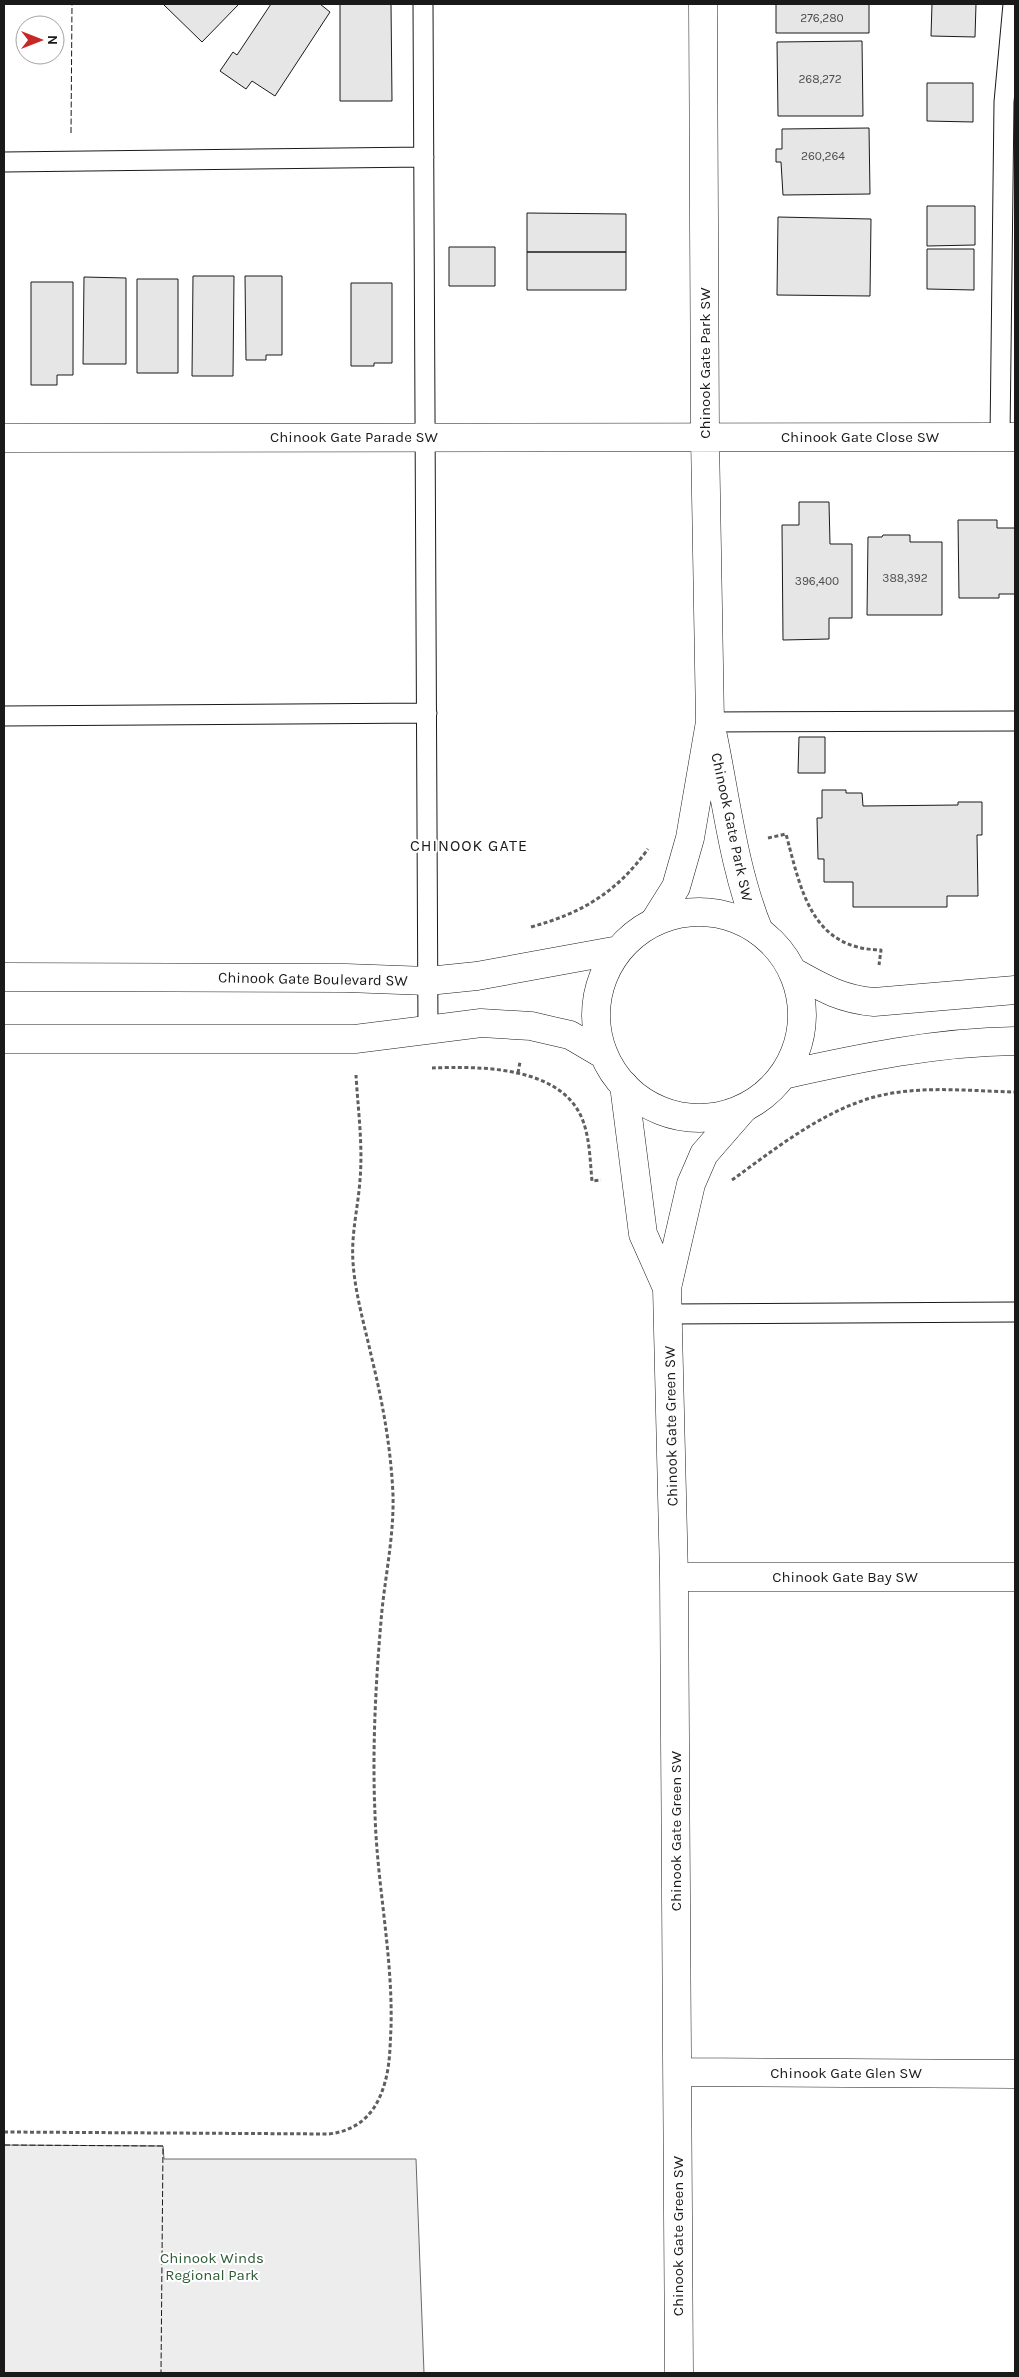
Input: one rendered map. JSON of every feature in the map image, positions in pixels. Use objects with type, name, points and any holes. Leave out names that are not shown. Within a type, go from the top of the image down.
[{"type":"street","name":"Chinook Gate Park SW","points":[[703,4],[705,437],[710,722],[741,875],[748,903],[759,931]]},
{"type":"street","name":"Chinook Gate Close SW","points":[[705,437],[1008,437]]},
{"type":"street","name":"Chinook Gate Parade SW","points":[[4,438],[705,437]]},
{"type":"street","name":"Chinook Gate Park SW","points":[[654,922],[676,887],[690,838],[710,722]]},
{"type":"street","points":[[708,912],[735,918],[759,931],[778,949],[792,971],[800,997],[802,1024],[796,1051],[783,1075],[766,1094],[744,1108],[713,1117],[680,1116],[649,1105],[624,1085],[604,1055],[597,1028],[598,1000],[605,974],[619,950],[635,934],[654,922],[680,914],[708,912]]},
{"type":"street","name":"Chinook Gate Boulevard SW","points":[[4,977],[346,978],[428,981],[477,976],[619,950]]},
{"type":"street","points":[[792,971],[826,990],[851,1000],[874,1002],[1015,990]]},
{"type":"street","points":[[4,1039],[355,1039],[481,1023],[531,1026],[570,1035],[604,1055]]},
{"type":"street","points":[[783,1075],[871,1056],[976,1041],[1015,1040]]},
{"type":"street","name":"Chinook Gate Green SW","points":[[624,1085],[643,1234],[668,1301]]},
{"type":"street","name":"Chinook Gate Green SW","points":[[679,2373],[674,1577],[668,1301],[691,1184],[704,1154],[744,1108]]},
{"type":"street","name":"Chinook Gate Bay SW","points":[[674,1577],[1015,1577]]},
{"type":"street","name":"Chinook Gate Glen SW","points":[[678,2072],[1015,2074]]},
{"type":"lane","points":[[423,4],[428,1030]]},
{"type":"lane","points":[[1008,437],[1009,163],[1004,102],[1012,4]]},
{"type":"lane","points":[[4,162],[424,158]]},
{"type":"lane","points":[[4,716],[427,713]]},
{"type":"lane","points":[[710,722],[1015,721]]},
{"type":"lane","points":[[668,1301],[1015,1312]]},
{"type":"path","points":[[767,839],[786,834],[800,885],[810,909],[824,927],[839,940],[860,950],[881,950]]},
{"type":"path","points":[[529,928],[580,911],[609,892],[635,866],[653,842]]},
{"type":"path","points":[[425,1068],[493,1069],[545,1080],[559,1089],[571,1100],[583,1120],[589,1148],[592,1181]]},
{"type":"path","points":[[4,2132],[329,2134],[348,2132],[367,2117],[380,2100],[386,2079],[390,2048],[392,2002],[374,1815],[374,1769],[380,1631],[390,1558],[393,1496],[388,1442],[380,1393],[353,1264],[352,1239],[360,1182],[362,1149],[355,1071]]},
{"type":"path","points":[[727,1184],[790,1138],[853,1104],[876,1097],[918,1090],[1015,1092]]},
{"type":"shaded area","name":"Chinook Winds Regional Park","points":[[4,2145],[163,2146],[164,2159],[416,2159],[424,2373],[4,2373]]},
{"type":"building","points":[[163,4],[239,4],[202,42]]},
{"type":"building","points":[[271,4],[320,4],[330,12],[275,96],[252,81],[246,89],[220,71],[233,52],[237,55]]},
{"type":"building","points":[[340,4],[391,4],[392,101],[340,101]]},
{"type":"building","points":[[776,4],[869,4],[869,33],[776,33]]},
{"type":"building","points":[[932,4],[976,4],[975,37],[931,36]]},
{"type":"building","points":[[862,41],[863,116],[778,116],[777,42]]},
{"type":"building","points":[[927,83],[973,83],[973,122],[927,121]]},
{"type":"building","points":[[869,128],[870,194],[783,195],[781,162],[776,162],[776,149],[782,149],[782,129]]},
{"type":"building","points":[[927,206],[975,206],[975,245],[927,246]]},
{"type":"building","points":[[527,213],[626,214],[626,252],[527,252]]},
{"type":"building","points":[[778,217],[871,219],[870,296],[777,295]]},
{"type":"building","points":[[449,247],[495,247],[495,286],[449,286]]},
{"type":"building","points":[[927,249],[974,249],[974,290],[927,289]]},
{"type":"building","points":[[527,252],[626,252],[626,290],[527,290]]},
{"type":"building","points":[[193,276],[234,276],[233,376],[192,376]]},
{"type":"building","points":[[245,276],[282,276],[282,355],[266,355],[266,360],[246,360]]},
{"type":"building","points":[[84,277],[126,278],[126,364],[83,364]]},
{"type":"building","points":[[137,279],[178,279],[178,373],[137,373]]},
{"type":"building","points":[[31,282],[73,282],[73,375],[57,375],[57,385],[31,385]]},
{"type":"building","points":[[351,283],[392,283],[392,363],[374,363],[374,366],[351,366]]},
{"type":"building","points":[[799,502],[829,502],[830,544],[852,544],[852,618],[829,618],[829,639],[783,640],[782,525],[799,525]]},
{"type":"building","points":[[958,520],[997,520],[997,528],[1015,528],[1015,594],[999,594],[999,598],[959,598]]},
{"type":"building","points":[[883,535],[910,535],[910,542],[942,542],[942,615],[867,615],[868,537],[882,537]]},
{"type":"building","points":[[799,737],[825,737],[825,773],[798,773]]},
{"type":"building","points":[[822,790],[846,790],[846,793],[862,793],[863,806],[958,805],[958,802],[982,802],[982,835],[977,835],[978,896],[947,896],[947,907],[853,907],[853,882],[824,882],[824,859],[818,859],[817,818],[822,818]]},
{"type":"fence","points":[[71,133],[72,4]]},
{"type":"fence","points":[[4,2145],[163,2146],[161,2373]]},
{"type":"district","name":"CHINOOK GATE","points":[[469,845]]}]
